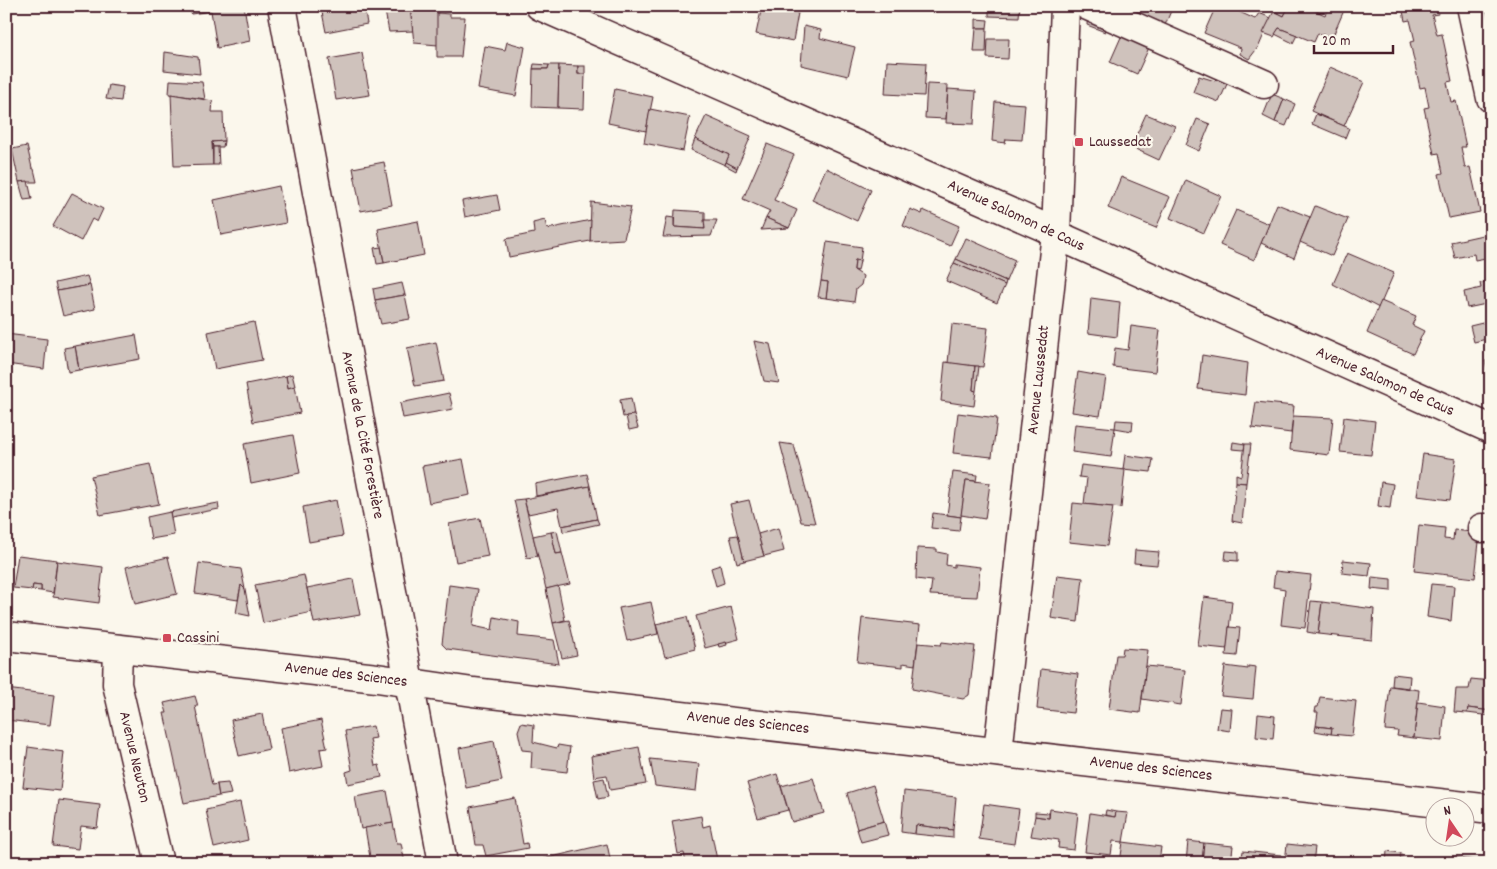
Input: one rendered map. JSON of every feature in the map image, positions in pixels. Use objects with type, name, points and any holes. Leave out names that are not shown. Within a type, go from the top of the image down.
[{"type":"street","name":"Avenue de la Cité Forestière","points":[[282,6],[443,863]]},
{"type":"street","name":"Avenue Salomon de Caus","points":[[540,6],[1056,233],[1491,429]]},
{"type":"street","name":"Avenue Laussedat","points":[[998,752],[1056,233],[1066,6]]},
{"type":"street","points":[[1088,6],[1264,84]]},
{"type":"street","points":[[1471,6],[1484,33],[1491,98]]},
{"type":"street","name":"Avenue des Sciences","points":[[6,636],[1491,809]]},
{"type":"street","name":"Avenue Newton","points":[[118,650],[117,684],[159,863]]},
{"type":"building","points":[[190,6],[244,6],[250,41],[217,48],[211,11],[191,14]]},
{"type":"building","points":[[321,6],[333,6],[334,9],[322,12]]},
{"type":"building","points":[[333,6],[364,6],[367,24],[326,32],[322,12],[334,9]]},
{"type":"building","points":[[384,6],[410,6],[413,31],[389,32]]},
{"type":"building","points":[[410,6],[438,6],[438,45],[414,43]]},
{"type":"building","points":[[762,6],[798,13],[793,41],[756,34]]},
{"type":"building","points":[[989,6],[1020,6],[1019,17],[989,16]]},
{"type":"building","points":[[1133,6],[1173,6],[1163,30],[1129,14]]},
{"type":"building","points":[[1216,6],[1226,6],[1255,19],[1259,13],[1271,18],[1259,46],[1249,59],[1240,54],[1241,48],[1204,33]]},
{"type":"building","points":[[1276,6],[1289,6],[1284,16],[1274,11]]},
{"type":"building","points":[[1289,6],[1305,6],[1325,15],[1329,6],[1345,8],[1332,38],[1318,33],[1314,42],[1279,28],[1274,37],[1263,33],[1274,11],[1284,16]]},
{"type":"building","points":[[1402,6],[1436,6],[1438,14],[1432,15],[1437,35],[1442,34],[1452,81],[1447,82],[1451,102],[1456,101],[1466,147],[1461,147],[1465,168],[1470,167],[1480,212],[1449,218],[1439,174],[1443,173],[1439,153],[1434,154],[1424,108],[1429,107],[1425,87],[1420,88],[1410,42],[1415,41],[1410,20],[1405,21]]},
{"type":"building","points":[[1088,12],[1110,22],[1105,32],[1087,25]]},
{"type":"building","points":[[437,13],[450,14],[450,17],[465,17],[461,57],[437,57]]},
{"type":"building","points":[[976,19],[988,20],[987,28],[976,28]]},
{"type":"building","points":[[804,26],[821,30],[820,38],[855,47],[848,76],[801,65]]},
{"type":"building","points":[[976,28],[987,28],[986,52],[974,52]]},
{"type":"building","points":[[1125,28],[1152,41],[1137,74],[1110,62]]},
{"type":"building","points":[[1279,28],[1297,35],[1293,43],[1275,34]]},
{"type":"building","points":[[988,39],[1009,39],[1008,59],[987,58]]},
{"type":"building","points":[[507,42],[525,47],[516,96],[478,89],[485,46],[505,50]]},
{"type":"building","points":[[165,52],[198,57],[200,74],[164,70]]},
{"type":"building","points":[[362,53],[370,95],[336,100],[329,59]]},
{"type":"building","points":[[887,61],[926,63],[924,96],[885,94]]},
{"type":"building","points":[[534,64],[549,65],[548,69],[533,69]]},
{"type":"building","points":[[549,65],[559,65],[558,108],[532,107],[533,69],[548,69]]},
{"type":"building","points":[[559,65],[578,66],[578,74],[585,74],[584,109],[558,108]]},
{"type":"building","points":[[578,66],[585,66],[585,74],[578,74]]},
{"type":"building","points":[[1330,67],[1364,82],[1344,126],[1311,111]]},
{"type":"building","points":[[1219,70],[1231,75],[1219,102],[1193,92],[1199,76],[1215,81]]},
{"type":"building","points":[[170,80],[202,82],[205,99],[169,94]]},
{"type":"building","points":[[927,84],[948,85],[946,119],[925,118]]},
{"type":"building","points":[[109,85],[123,87],[121,101],[106,99]]},
{"type":"building","points":[[615,89],[653,97],[646,131],[608,123]]},
{"type":"building","points":[[948,89],[976,91],[974,124],[946,123]]},
{"type":"building","points":[[171,94],[213,101],[212,112],[223,112],[224,141],[212,142],[213,165],[174,166]]},
{"type":"building","points":[[1272,94],[1284,99],[1275,122],[1263,116]]},
{"type":"building","points":[[1284,99],[1295,104],[1286,126],[1275,122]]},
{"type":"building","points":[[995,102],[1025,104],[1022,140],[1006,139],[1005,143],[992,141]]},
{"type":"building","points":[[650,109],[690,117],[683,151],[644,143]]},
{"type":"building","points":[[1146,114],[1175,126],[1159,160],[1131,147]]},
{"type":"building","points":[[1316,114],[1349,128],[1345,138],[1312,124]]},
{"type":"building","points":[[706,116],[751,136],[737,168],[726,162],[729,155],[695,139]]},
{"type":"building","points":[[1197,119],[1210,124],[1199,151],[1186,145]]},
{"type":"building","points":[[695,139],[729,155],[725,165],[691,150]]},
{"type":"building","points":[[224,141],[223,147],[213,147],[212,142]]},
{"type":"building","points":[[767,144],[794,155],[774,200],[797,210],[789,228],[766,218],[770,211],[743,199]]},
{"type":"building","points":[[27,146],[37,182],[19,182],[12,149]]},
{"type":"building","points":[[213,147],[218,147],[219,165],[213,165]]},
{"type":"building","points":[[384,162],[392,205],[361,211],[353,168]]},
{"type":"building","points":[[726,162],[737,168],[736,171],[725,165]]},
{"type":"building","points":[[826,168],[871,190],[857,221],[812,200]]},
{"type":"building","points":[[1121,177],[1170,197],[1156,228],[1108,208]]},
{"type":"building","points":[[1186,180],[1221,196],[1204,233],[1170,218]]},
{"type":"building","points":[[28,181],[32,199],[24,200],[19,182]]},
{"type":"building","points":[[279,186],[286,223],[221,235],[214,200]]},
{"type":"building","points":[[72,193],[103,209],[97,222],[92,219],[81,241],[53,226]]},
{"type":"building","points":[[497,195],[500,210],[465,217],[462,201]]},
{"type":"building","points":[[591,202],[631,207],[624,239],[590,241]]},
{"type":"building","points":[[1277,204],[1310,217],[1294,258],[1261,243]]},
{"type":"building","points":[[1315,206],[1348,219],[1332,256],[1300,242]]},
{"type":"building","points":[[910,209],[922,214],[923,210],[959,226],[950,246],[903,226]]},
{"type":"building","points":[[675,210],[705,212],[705,229],[674,227]]},
{"type":"building","points":[[1236,210],[1269,224],[1254,260],[1220,245]]},
{"type":"building","points":[[667,217],[674,218],[674,227],[705,229],[704,220],[717,220],[711,236],[663,237]]},
{"type":"building","points":[[766,218],[789,228],[761,230]]},
{"type":"building","points":[[545,220],[547,229],[591,220],[590,241],[509,257],[506,239],[534,233],[533,223]]},
{"type":"building","points":[[418,221],[424,255],[384,263],[378,229]]},
{"type":"building","points":[[1487,234],[1491,257],[1475,260],[1474,254],[1455,258],[1451,242]]},
{"type":"building","points":[[966,238],[1015,260],[1006,281],[956,259]]},
{"type":"building","points":[[827,242],[862,247],[860,261],[855,260],[854,270],[863,276],[861,285],[856,289],[854,302],[826,298],[828,282],[821,281]]},
{"type":"building","points":[[381,247],[384,263],[377,264],[374,248]]},
{"type":"building","points":[[1347,253],[1394,273],[1379,308],[1333,284]]},
{"type":"building","points":[[956,259],[1006,281],[1005,285],[954,263]]},
{"type":"building","points":[[855,260],[860,261],[858,271],[854,270]]},
{"type":"building","points":[[954,263],[1005,285],[997,303],[946,281]]},
{"type":"building","points":[[87,276],[90,285],[57,291],[55,283]]},
{"type":"building","points":[[821,281],[828,282],[826,298],[818,297]]},
{"type":"building","points":[[1491,281],[1491,303],[1467,308],[1464,292],[1481,288],[1480,283]]},
{"type":"building","points":[[402,283],[405,295],[375,300],[373,289]]},
{"type":"building","points":[[90,285],[95,309],[63,316],[57,291]]},
{"type":"building","points":[[405,295],[410,319],[381,324],[375,300]]},
{"type":"building","points":[[1091,298],[1120,302],[1117,337],[1088,333]]},
{"type":"building","points":[[1381,301],[1416,316],[1412,325],[1424,331],[1413,354],[1367,333]]},
{"type":"building","points":[[1491,321],[1491,338],[1474,342],[1470,326]]},
{"type":"building","points":[[254,322],[262,360],[215,369],[208,332]]},
{"type":"building","points":[[952,324],[988,328],[983,367],[948,363]]},
{"type":"building","points":[[1131,326],[1160,330],[1155,372],[1113,367],[1115,348],[1128,350]]},
{"type":"building","points":[[6,334],[47,339],[44,369],[6,364]]},
{"type":"building","points":[[136,335],[140,359],[79,370],[75,346]]},
{"type":"building","points":[[754,341],[770,344],[779,383],[764,381]]},
{"type":"building","points":[[436,342],[444,381],[415,386],[407,348]]},
{"type":"building","points":[[75,346],[79,370],[68,372],[64,348]]},
{"type":"building","points":[[1202,355],[1248,363],[1245,395],[1198,389]]},
{"type":"building","points":[[1491,360],[1491,387],[1485,361]]},
{"type":"building","points":[[945,362],[975,366],[973,390],[976,391],[974,406],[941,401]]},
{"type":"building","points":[[975,366],[979,366],[976,391],[973,390]]},
{"type":"building","points":[[1078,372],[1106,377],[1100,416],[1072,412]]},
{"type":"building","points":[[292,374],[295,386],[288,388],[286,376]]},
{"type":"building","points":[[286,376],[288,388],[295,386],[300,413],[253,422],[246,384]]},
{"type":"building","points":[[449,393],[453,409],[403,418],[400,403]]},
{"type":"building","points":[[631,398],[634,415],[623,417],[620,400]]},
{"type":"building","points":[[1256,402],[1294,406],[1291,433],[1252,428]]},
{"type":"building","points":[[958,413],[997,418],[992,457],[953,453]]},
{"type":"building","points":[[634,415],[638,428],[629,430],[626,416]]},
{"type":"building","points":[[1293,416],[1333,418],[1329,455],[1290,450]]},
{"type":"building","points":[[1344,417],[1375,421],[1371,455],[1340,452]]},
{"type":"building","points":[[1116,420],[1133,421],[1132,431],[1115,428]]},
{"type":"building","points":[[1075,424],[1115,428],[1111,457],[1072,452]]},
{"type":"building","points":[[293,435],[300,473],[251,483],[244,444]]},
{"type":"building","points":[[1233,442],[1245,444],[1244,450],[1232,449]]},
{"type":"building","points":[[780,443],[794,445],[815,523],[801,522]]},
{"type":"building","points":[[1245,444],[1251,444],[1246,483],[1236,482],[1236,474],[1241,476]]},
{"type":"building","points":[[1423,454],[1456,459],[1450,500],[1417,496]]},
{"type":"building","points":[[1125,455],[1153,459],[1151,472],[1123,469]]},
{"type":"building","points":[[463,459],[470,495],[429,503],[422,466]]},
{"type":"building","points":[[150,464],[159,504],[100,515],[91,476]]},
{"type":"building","points":[[1081,465],[1125,470],[1121,508],[1084,504],[1087,478],[1079,477]]},
{"type":"building","points":[[953,472],[977,475],[976,481],[966,480],[961,517],[947,515]]},
{"type":"building","points":[[587,474],[590,486],[536,496],[535,484]]},
{"type":"building","points":[[966,480],[990,483],[985,519],[961,515]]},
{"type":"building","points":[[1236,482],[1246,483],[1242,523],[1232,521]]},
{"type":"building","points":[[1381,482],[1393,484],[1390,508],[1378,506]]},
{"type":"building","points":[[590,486],[597,519],[562,526],[558,508],[528,514],[524,499]]},
{"type":"building","points":[[524,499],[538,556],[527,558],[514,500]]},
{"type":"building","points":[[336,500],[343,536],[309,542],[303,507]]},
{"type":"building","points":[[749,500],[764,556],[744,561],[730,504]]},
{"type":"building","points":[[218,503],[219,509],[171,518],[170,512]]},
{"type":"building","points":[[1073,503],[1113,507],[1107,546],[1069,542]]},
{"type":"building","points":[[170,512],[174,535],[151,539],[147,517]]},
{"type":"building","points":[[933,513],[961,517],[959,531],[931,528]]},
{"type":"building","points":[[480,518],[488,556],[456,562],[449,524]]},
{"type":"building","points":[[597,519],[599,524],[563,532],[562,526]]},
{"type":"building","points":[[1419,525],[1445,528],[1444,539],[1453,540],[1454,530],[1480,533],[1475,578],[1414,571]]},
{"type":"building","points":[[778,528],[784,551],[764,556],[758,534]]},
{"type":"building","points":[[557,531],[562,553],[556,554],[551,532]]},
{"type":"building","points":[[551,532],[556,554],[562,553],[570,584],[546,589],[533,536]]},
{"type":"building","points":[[738,535],[744,561],[737,563],[730,536]]},
{"type":"building","points":[[917,548],[937,549],[937,552],[947,554],[946,565],[954,567],[954,564],[980,567],[977,597],[930,595],[932,581],[916,579]]},
{"type":"building","points":[[1135,550],[1159,552],[1157,565],[1134,563]]},
{"type":"building","points":[[1226,551],[1238,552],[1238,561],[1225,560]]},
{"type":"building","points":[[18,555],[57,560],[53,593],[41,591],[41,586],[33,585],[32,590],[13,588]]},
{"type":"building","points":[[168,557],[177,594],[135,604],[126,567]]},
{"type":"building","points":[[1343,560],[1371,563],[1369,576],[1342,573]]},
{"type":"building","points":[[57,561],[103,567],[99,603],[53,597]]},
{"type":"building","points":[[199,563],[241,569],[245,589],[241,585],[238,600],[195,593]]},
{"type":"building","points":[[720,565],[724,583],[716,586],[711,568]]},
{"type":"building","points":[[1275,571],[1311,575],[1305,628],[1281,625],[1285,589],[1273,587]]},
{"type":"building","points":[[304,575],[312,612],[263,623],[255,585]]},
{"type":"building","points":[[1057,575],[1083,578],[1078,622],[1051,618]]},
{"type":"building","points":[[1372,577],[1391,579],[1391,591],[1371,589]]},
{"type":"building","points":[[353,579],[360,615],[314,623],[307,588]]},
{"type":"building","points":[[1431,584],[1454,586],[1451,621],[1427,617]]},
{"type":"building","points":[[33,585],[41,586],[41,591],[32,590]]},
{"type":"building","points":[[241,585],[245,589],[250,616],[236,613]]},
{"type":"building","points":[[449,585],[478,589],[473,626],[492,630],[494,617],[519,622],[518,636],[554,640],[559,664],[447,649],[442,644]]},
{"type":"building","points":[[558,586],[565,620],[553,623],[546,589]]},
{"type":"building","points":[[1204,597],[1232,601],[1227,649],[1198,646]]},
{"type":"building","points":[[1311,601],[1322,602],[1318,634],[1307,632]]},
{"type":"building","points":[[651,602],[658,634],[627,641],[619,608]]},
{"type":"building","points":[[1322,602],[1374,609],[1372,640],[1318,634]]},
{"type":"building","points":[[731,607],[739,639],[705,648],[696,616]]},
{"type":"building","points":[[687,617],[695,649],[665,657],[656,624]]},
{"type":"building","points":[[862,618],[920,625],[915,665],[903,663],[903,667],[857,662]]},
{"type":"building","points":[[569,620],[577,655],[562,658],[553,623]]},
{"type":"building","points":[[1229,627],[1240,628],[1237,656],[1226,655]]},
{"type":"building","points":[[726,642],[727,645],[719,647],[718,644]]},
{"type":"building","points":[[942,642],[975,646],[969,695],[963,699],[912,689],[918,643],[941,645]]},
{"type":"building","points":[[1123,648],[1148,650],[1140,713],[1109,709],[1116,655],[1122,655]]},
{"type":"building","points":[[1146,666],[1185,670],[1181,705],[1142,699]]},
{"type":"building","points":[[1225,666],[1248,669],[1248,666],[1256,667],[1253,699],[1221,696]]},
{"type":"building","points":[[1041,669],[1078,674],[1073,713],[1037,709]]},
{"type":"building","points":[[1393,674],[1410,676],[1409,688],[1392,686]]},
{"type":"building","points":[[1471,679],[1491,681],[1491,711],[1468,708],[1467,713],[1454,712],[1456,689],[1469,689]]},
{"type":"building","points":[[1390,686],[1419,690],[1414,738],[1397,736],[1398,731],[1385,730]]},
{"type":"building","points":[[6,689],[54,695],[50,725],[6,720]]},
{"type":"building","points":[[195,696],[198,706],[195,706],[212,785],[217,784],[219,796],[184,803],[164,713],[167,713],[164,703]]},
{"type":"building","points":[[1320,697],[1356,701],[1352,736],[1331,734],[1332,728],[1316,726],[1318,712],[1315,712]]},
{"type":"building","points":[[1418,702],[1445,706],[1442,741],[1414,738]]},
{"type":"building","points":[[1220,708],[1232,709],[1230,731],[1217,729]]},
{"type":"building","points":[[1468,708],[1491,711],[1491,716],[1467,713]]},
{"type":"building","points":[[262,714],[269,749],[239,756],[231,720]]},
{"type":"building","points":[[1258,714],[1275,716],[1273,739],[1256,737]]},
{"type":"building","points":[[321,720],[327,748],[320,749],[323,766],[289,773],[281,728]]},
{"type":"building","points":[[521,723],[534,725],[533,742],[557,748],[558,745],[570,747],[567,772],[531,768],[532,751],[522,750],[518,731]]},
{"type":"building","points":[[373,726],[376,738],[370,739],[375,766],[379,765],[382,777],[348,784],[346,772],[352,770],[345,731]]},
{"type":"building","points":[[1316,726],[1332,728],[1331,734],[1315,731]]},
{"type":"building","points":[[494,741],[502,781],[466,788],[459,748]]},
{"type":"building","points":[[28,747],[64,752],[60,791],[23,787]]},
{"type":"building","points":[[639,747],[646,784],[610,790],[607,775],[594,777],[591,756]]},
{"type":"building","points":[[650,759],[699,764],[696,791],[655,786]]},
{"type":"building","points":[[777,774],[788,810],[758,818],[747,783]]},
{"type":"building","points":[[604,778],[608,797],[598,799],[594,780]]},
{"type":"building","points":[[813,778],[824,813],[792,822],[781,786]]},
{"type":"building","points":[[228,783],[231,794],[219,796],[217,784]]},
{"type":"building","points":[[873,785],[884,821],[857,829],[847,793]]},
{"type":"building","points":[[387,791],[393,823],[361,829],[355,797]]},
{"type":"building","points":[[904,791],[956,797],[953,830],[916,825],[915,834],[901,832]]},
{"type":"building","points":[[515,798],[523,844],[527,843],[528,848],[486,856],[483,845],[476,845],[470,807]]},
{"type":"building","points":[[59,800],[100,805],[97,828],[81,826],[78,849],[53,846]]},
{"type":"building","points":[[240,802],[248,840],[214,848],[206,810]]},
{"type":"building","points":[[984,804],[1019,809],[1014,844],[979,839]]},
{"type":"building","points":[[1050,809],[1078,813],[1074,850],[1058,848],[1059,840],[1031,836],[1035,816],[1049,818]]},
{"type":"building","points":[[1106,810],[1116,812],[1115,817],[1105,815]]},
{"type":"building","points":[[1035,812],[1049,813],[1049,818],[1035,816]]},
{"type":"building","points":[[1116,812],[1128,813],[1123,842],[1113,841],[1111,855],[1085,852],[1090,813],[1115,817]]},
{"type":"building","points":[[701,816],[703,827],[710,825],[717,860],[686,863],[684,853],[678,854],[672,821]]},
{"type":"building","points":[[884,821],[888,835],[861,842],[857,829]]},
{"type":"building","points":[[393,823],[397,843],[401,843],[405,863],[371,863],[365,828]]},
{"type":"building","points":[[916,825],[953,830],[953,838],[915,834]]},
{"type":"building","points":[[1188,841],[1204,843],[1202,863],[1186,863]]},
{"type":"building","points":[[1123,842],[1161,847],[1159,863],[1120,863]]},
{"type":"building","points":[[1204,843],[1233,846],[1231,863],[1202,863]]},
{"type":"building","points":[[607,844],[611,863],[544,863],[543,859]]},
{"type":"building","points":[[1287,844],[1315,847],[1313,863],[1285,863]]},
{"type":"building","points":[[1243,851],[1281,855],[1280,863],[1241,863]]},
{"type":"building","points":[[1387,851],[1401,853],[1400,863],[1386,863]]},
{"type":"building","points":[[51,856],[87,860],[86,863],[50,863]]},
{"type":"building","points":[[261,857],[262,863],[229,863]]},
{"type":"building","points":[[1453,857],[1490,862],[1490,863],[1453,863]]},
{"type":"building","points":[[1400,858],[1440,863],[1400,863]]},
{"type":"place","name":"Laussedat","points":[[1079,142]]},
{"type":"place","name":"Cassini","points":[[167,638]]}]
